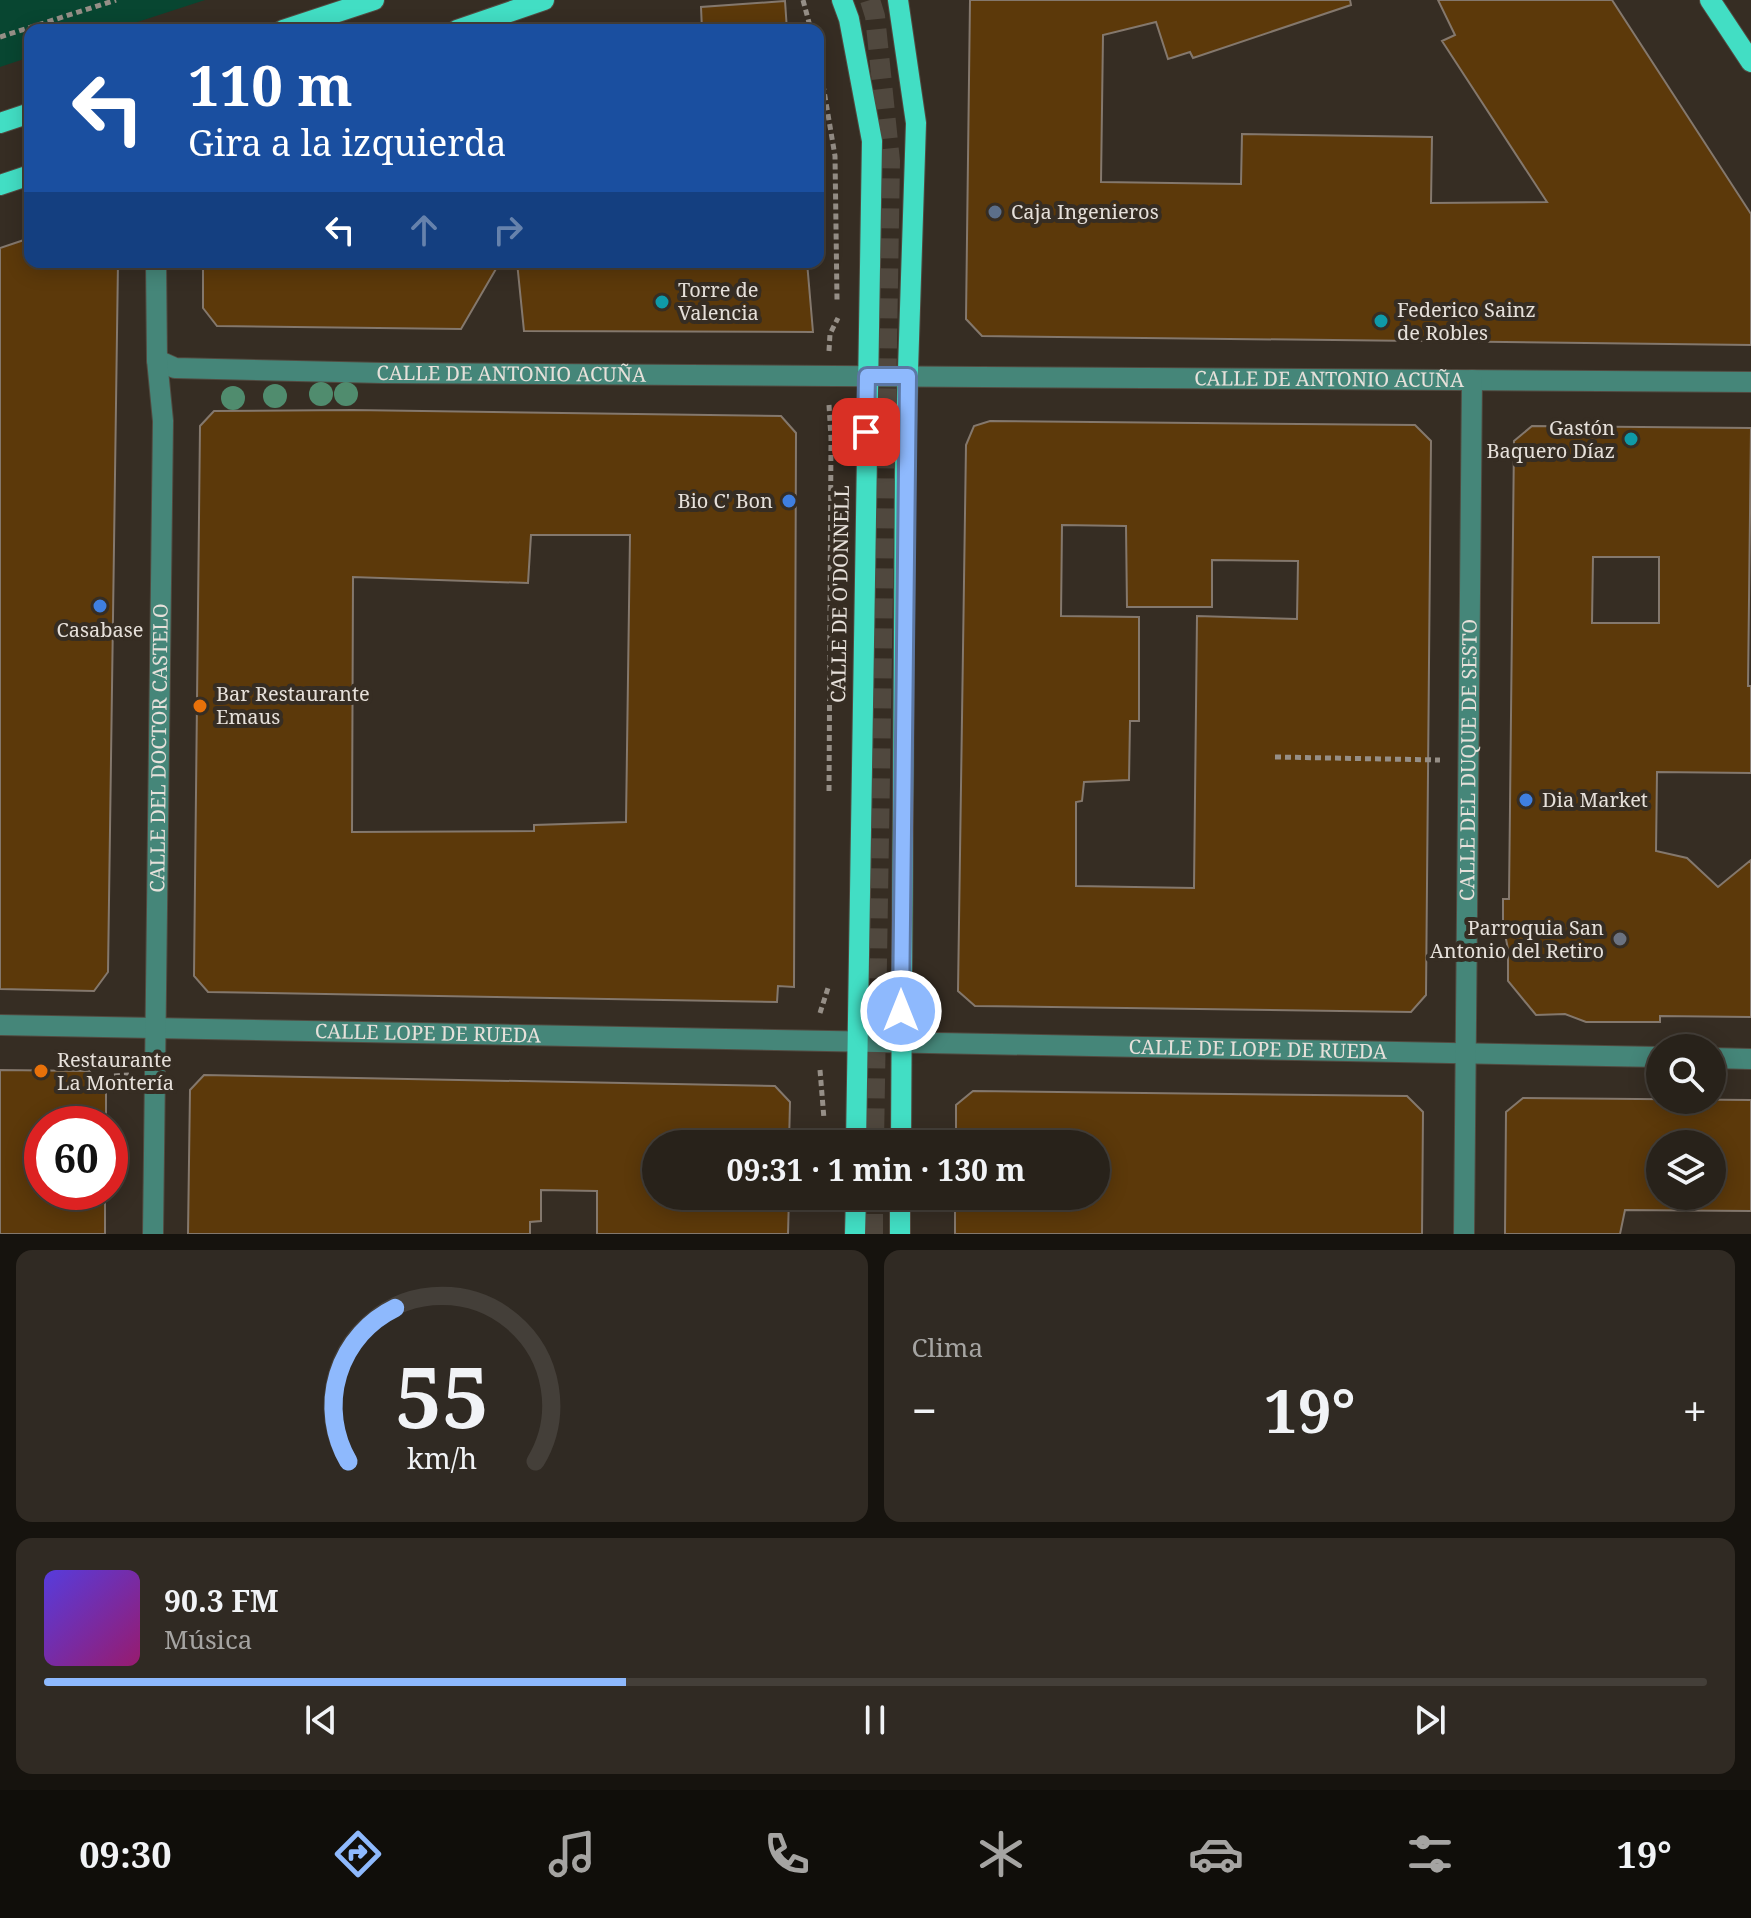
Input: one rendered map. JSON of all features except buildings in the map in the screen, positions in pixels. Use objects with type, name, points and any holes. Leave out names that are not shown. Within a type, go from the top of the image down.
[{"type":"main road","points":[[474,24],[544,0]]},
{"type":"main road","name":"CALLE DE O'DONNELL","points":[[842,0],[849,19],[872,141],[856,1130]]},
{"type":"main road","points":[[898,0],[916,123],[908,376],[901,1130]]},
{"type":"main road","points":[[1710,0],[1751,62]]},
{"type":"main road","points":[[301,24],[365,3]]},
{"type":"main road","points":[[0,123],[24,115]]},
{"type":"main road","points":[[0,185],[24,177]]},
{"type":"main road","points":[[855,1234],[856,1210]]},
{"type":"main road","points":[[900,1210],[900,1234]]},
{"type":"street","points":[[330,24],[365,3]]},
{"type":"street","name":"CALLE DEL DOCTOR CASTELO","points":[[153,1234],[163,421],[157,360],[156,268]]},
{"type":"street","name":"CALLE DE ANTONIO ACUÑA","points":[[157,360],[175,368],[383,373],[1751,382]]},
{"type":"street","name":"CALLE DEL DUQUE DE SESTO","points":[[1464,1234],[1472,380]]},
{"type":"street","name":"CALLE LOPE DE RUEDA","points":[[0,1025],[857,1040]]},
{"type":"street","name":"CALLE DE LOPE DE RUEDA","points":[[857,1040],[1646,1057]]},
{"type":"street","points":[[1726,1058],[1751,1059]]},
{"type":"path","points":[[41,24],[116,0]]},
{"type":"path","points":[[803,0],[809,24]]},
{"type":"path","points":[[0,37],[24,29]]},
{"type":"path","points":[[824,91],[835,156],[838,320],[830,334],[829,346]]},
{"type":"path","points":[[828,399],[831,438],[829,802]]},
{"type":"path","points":[[1275,757],[1469,759]]},
{"type":"path","points":[[816,1024],[828,989],[828,974]]},
{"type":"path","points":[[819,1066],[823,1078],[824,1122]]},
{"type":"green space","points":[[0,0],[205,0],[131,24],[24,24],[24,59],[0,67]]},
{"type":"tunnel","points":[[870,0],[875,16],[890,161],[874,1130]]},
{"type":"tunnel","points":[[873,1210],[873,1234]]},
{"type":"place","name":"Caja Ingenieros","points":[[995,212]]},
{"type":"place","name":"Torre de Valencia","points":[[662,302]]},
{"type":"place","name":"Federico Sainz de Robles","points":[[1381,321]]},
{"type":"place","name":"Gastón Baquero Díaz","points":[[1631,439]]},
{"type":"place","name":"Bio C' Bon","points":[[789,501]]},
{"type":"place","name":"Casabase","points":[[100,606]]},
{"type":"place","name":"Bar Restaurante Emaus","points":[[200,706]]},
{"type":"place","name":"Dia Market","points":[[1526,800]]},
{"type":"place","name":"Parroquia San Antonio del Retiro","points":[[1620,939]]},
{"type":"place","name":"Restaurante La Montería","points":[[41,1071]]},
{"type":"route","points":[[866,432],[867,376],[908,376],[901,1011]]}]
